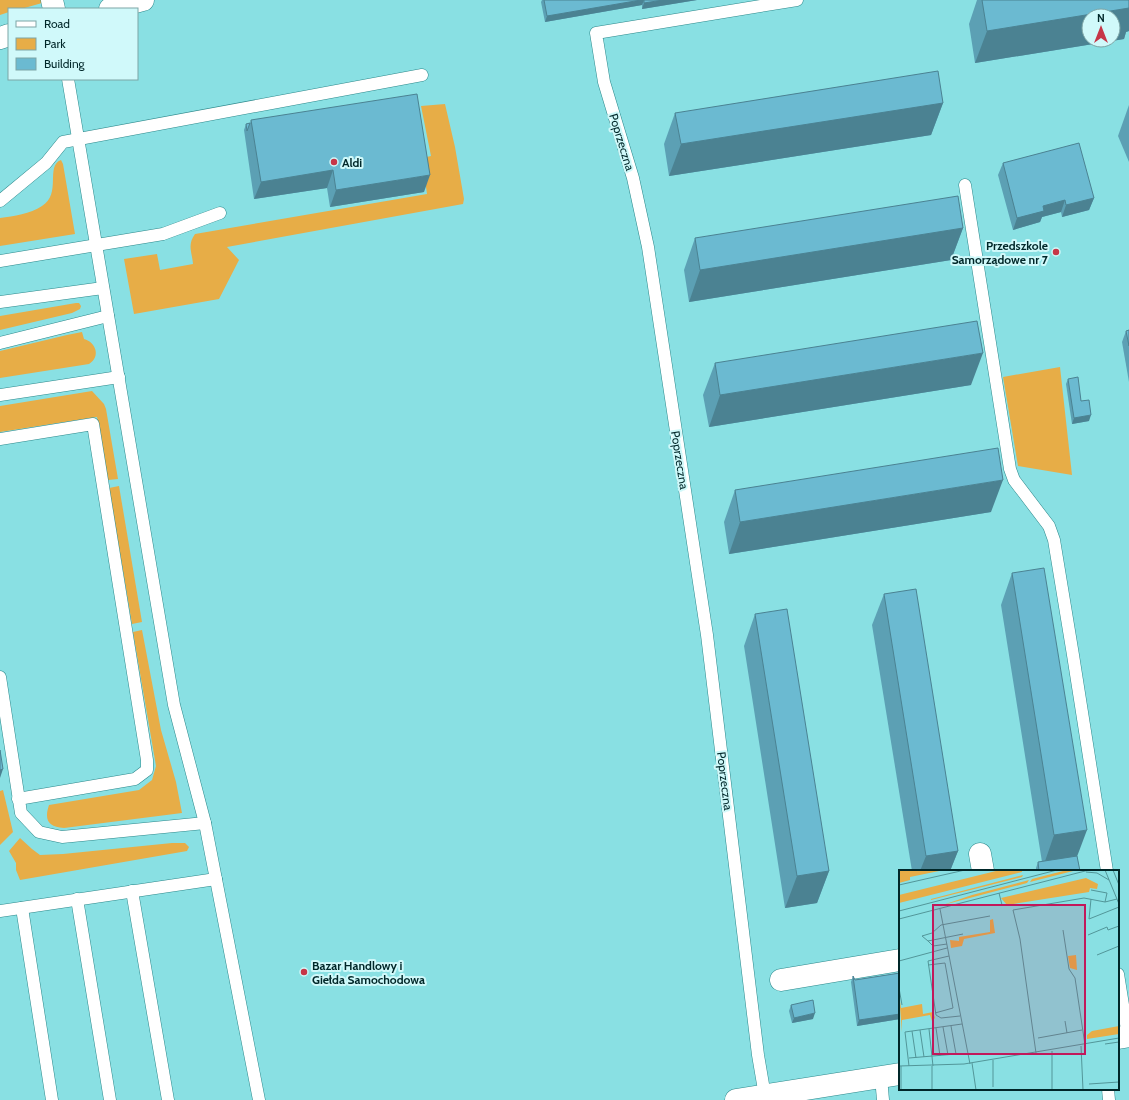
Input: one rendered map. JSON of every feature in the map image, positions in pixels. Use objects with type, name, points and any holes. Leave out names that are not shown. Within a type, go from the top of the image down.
[{"type":"street","points":[[114,8],[144,0]]},
{"type":"street","points":[[781,980],[899,960]]},
{"type":"street","points":[[736,1100],[891,1075]]},
{"type":"lane","name":"Poprzeczna","points":[[765,1096],[758,1055],[707,635],[648,247],[633,178],[604,82],[596,32],[797,0]]},
{"type":"lane","points":[[0,201],[46,163],[62,142],[422,75]]},
{"type":"lane","points":[[68,80],[174,705],[204,823],[259,1100]]},
{"type":"lane","points":[[965,185],[1010,469],[1014,480],[1049,526],[1054,540],[1107,870]]},
{"type":"lane","points":[[0,261],[163,234],[220,213]]},
{"type":"lane","points":[[0,302],[104,288]]},
{"type":"lane","points":[[0,343],[108,316]]},
{"type":"lane","points":[[0,395],[119,377]]},
{"type":"lane","points":[[0,439],[93,424],[147,760],[147,770],[136,779],[18,799]]},
{"type":"lane","points":[[0,677],[21,813],[39,832],[62,838],[204,823]]},
{"type":"lane","points":[[0,911],[216,879]]},
{"type":"lane","points":[[132,891],[168,1100]]},
{"type":"lane","points":[[77,899],[110,1100]]},
{"type":"lane","points":[[22,908],[52,1100]]},
{"type":"lane","points":[[1119,983],[1125,1037]]},
{"type":"lane","points":[[883,1100],[891,1075]]},
{"type":"lane","points":[[1108,1090],[1109,1100]]},
{"type":"green space","points":[[0,0],[42,0],[42,3],[24,8],[8,8],[8,12],[0,15]]},
{"type":"green space","points":[[445,104],[455,147],[464,199],[463,204],[227,247],[239,260],[219,299],[134,314],[124,259],[157,254],[160,270],[193,264],[191,242],[195,234],[427,194],[422,158],[431,156],[421,106]]},
{"type":"green space","points":[[61,160],[63,164],[75,234],[0,246],[0,218],[32,211],[48,201],[53,188],[54,168],[56,163]]},
{"type":"green space","points":[[79,303],[81,306],[80,309],[72,313],[0,330],[0,316]]},
{"type":"green space","points":[[82,332],[84,339],[92,343],[96,350],[95,358],[89,364],[0,378],[0,351]]},
{"type":"green space","points":[[1060,367],[1072,475],[1018,466],[1003,377]]},
{"type":"green space","points":[[92,391],[104,404],[106,409],[118,479],[108,480],[97,417],[0,432],[0,406]]},
{"type":"green space","points":[[119,486],[142,622],[132,624],[109,488]]},
{"type":"green space","points":[[142,630],[161,730],[176,782],[182,813],[64,828],[54,826],[47,819],[49,805],[139,790],[152,780],[156,766],[133,632]]},
{"type":"green space","points":[[3,790],[13,832],[0,845],[0,791]]},
{"type":"green space","points":[[20,838],[40,855],[172,843],[185,843],[189,847],[187,851],[20,880],[16,870],[16,863],[9,851]]},
{"type":"building","points":[[544,0],[641,0],[547,16]]},
{"type":"building","points":[[644,0],[663,0],[644,3]]},
{"type":"building","points":[[982,0],[1129,0],[1129,8],[1121,9],[1121,8],[1081,8],[1081,16],[987,31]]},
{"type":"building","points":[[938,71],[943,103],[681,144],[675,113]]},
{"type":"building","name":"Aldi","points":[[417,94],[430,175],[336,190],[333,170],[261,182],[251,120]]},
{"type":"building","points":[[250,123],[247,131],[246,124]]},
{"type":"building","points":[[1079,143],[1094,198],[1066,205],[1065,200],[1043,206],[1044,211],[1017,218],[1003,163]]},
{"type":"building","points":[[958,196],[963,228],[700,270],[695,238]]},
{"type":"building","points":[[977,321],[983,353],[720,395],[715,363]]},
{"type":"building","points":[[1129,330],[1129,346],[1126,331]]},
{"type":"building","points":[[1078,377],[1081,401],[1089,400],[1091,415],[1074,418],[1068,379]]},
{"type":"building","points":[[998,448],[1003,480],[740,522],[735,490]]},
{"type":"building","points":[[1044,568],[1087,830],[1054,835],[1012,573]]},
{"type":"building","points":[[916,589],[958,851],[926,856],[884,594]]},
{"type":"building","points":[[787,609],[829,871],[797,876],[755,614]]},
{"type":"building","points":[[0,750],[3,769],[0,770]]},
{"type":"building","points":[[1077,856],[1080,870],[1039,870],[1038,862]]},
{"type":"building","points":[[899,973],[899,1014],[859,1020],[853,976],[855,980]]},
{"type":"building","points":[[813,1000],[815,1013],[794,1018],[791,1005]]},
{"type":"place","name":"Aldi","points":[[334,162]]},
{"type":"place","name":"Przedszkole Samorządowe nr 7","points":[[1056,252]]},
{"type":"place","name":"Bazar Handlowy i Giełda Samochodowa","points":[[304,972]]}]
